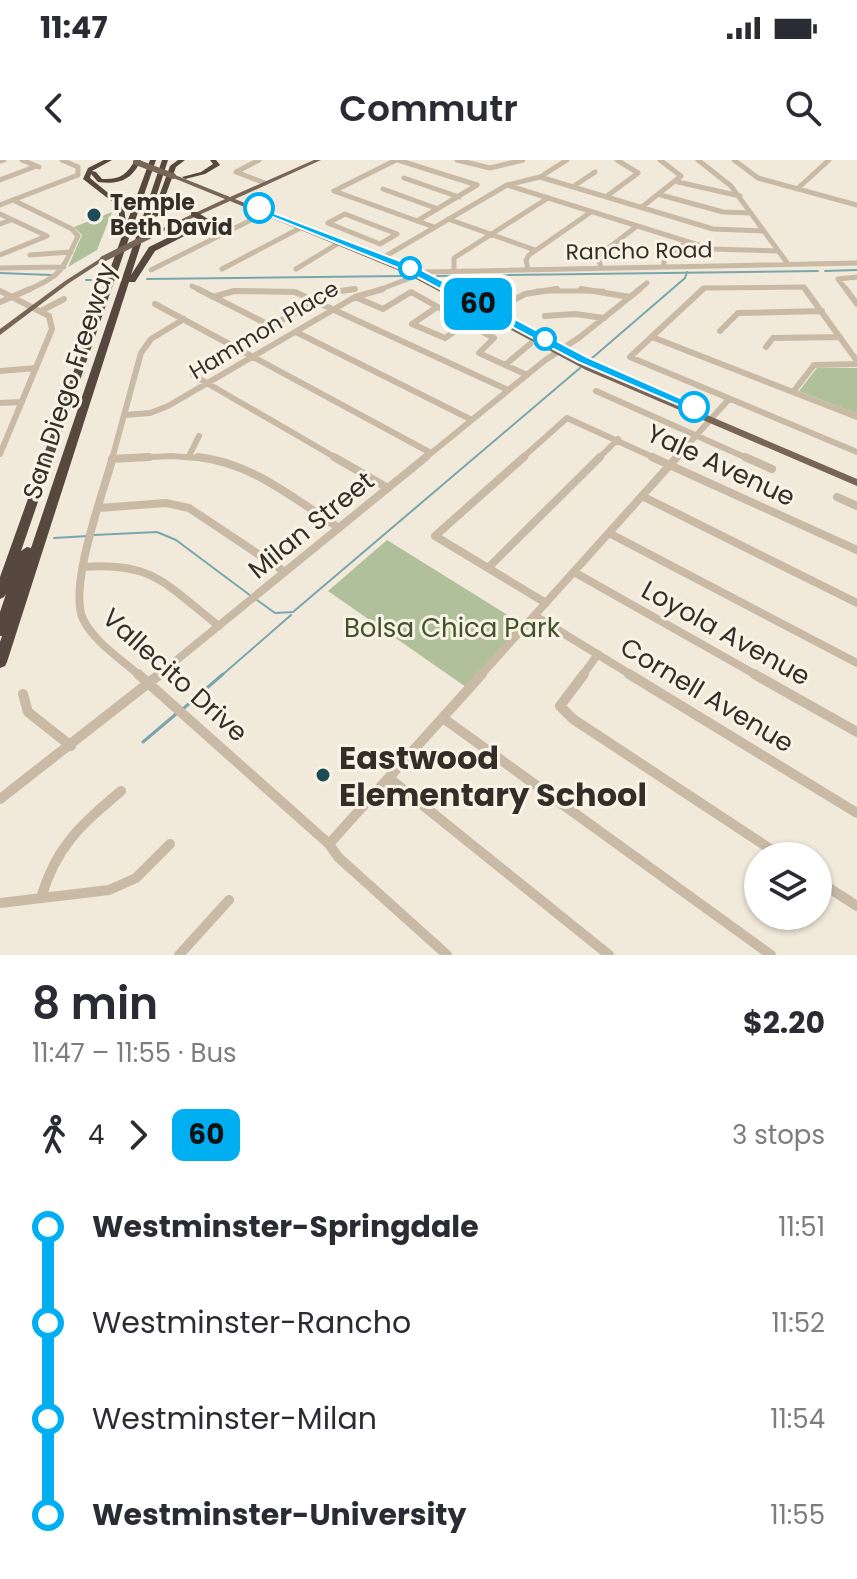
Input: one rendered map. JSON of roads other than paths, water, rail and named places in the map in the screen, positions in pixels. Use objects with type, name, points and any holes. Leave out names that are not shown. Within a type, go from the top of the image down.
[{"type":"highway","points":[[109,160],[90,169],[85,177],[120,205],[123,234]]},
{"type":"highway","points":[[117,160],[97,169],[94,177],[104,182],[124,180],[132,174],[139,160]]},
{"type":"highway","name":"San Diego Freeway","points":[[0,570],[123,234],[139,160]]},
{"type":"highway","points":[[0,594],[153,160]]},
{"type":"highway","points":[[0,631],[163,160]]},
{"type":"highway","name":"San Diego Freeway","points":[[0,662],[163,160]]},
{"type":"highway","points":[[108,326],[117,318],[173,166],[182,160]]},
{"type":"highway","points":[[185,177],[212,170],[217,165],[213,160]]},
{"type":"highway","points":[[198,182],[222,166],[221,160]]},
{"type":"highway","points":[[132,280],[149,251],[201,224],[204,219],[196,215]]},
{"type":"main road","points":[[139,160],[419,275],[492,311],[560,350]]},
{"type":"main road","points":[[0,333],[37,310],[67,282],[103,259],[318,160]]},
{"type":"main road","points":[[173,174],[198,182],[230,199]]},
{"type":"main road","points":[[419,275],[560,350],[857,483]]},
{"type":"main road","points":[[712,418],[857,476]]},
{"type":"street","points":[[0,180],[37,167],[22,160]]},
{"type":"street","points":[[0,205],[78,175],[78,167],[62,160]]},
{"type":"street","points":[[259,160],[236,172],[264,184]]},
{"type":"street","points":[[417,221],[477,185],[397,160],[334,191],[417,221],[434,227]]},
{"type":"street","points":[[457,160],[495,170],[523,160]]},
{"type":"street","points":[[381,259],[507,185],[540,177],[567,160]]},
{"type":"street","points":[[607,196],[638,173],[617,160]]},
{"type":"street","points":[[642,207],[678,182],[681,176],[660,160]]},
{"type":"street","points":[[698,160],[719,174],[740,196],[788,264]]},
{"type":"street","points":[[734,160],[758,178],[857,205]]},
{"type":"street","points":[[797,189],[829,160]]},
{"type":"street","points":[[574,186],[595,172]]},
{"type":"street","points":[[540,177],[713,229],[764,231]]},
{"type":"street","points":[[404,178],[459,197]]},
{"type":"street","points":[[678,182],[740,196]]},
{"type":"street","points":[[507,185],[686,242],[724,251],[778,251]]},
{"type":"street","points":[[383,189],[438,209]]},
{"type":"street","points":[[661,195],[723,212],[751,213]]},
{"type":"street","points":[[454,270],[454,258],[548,198]]},
{"type":"street","points":[[0,302],[55,278],[64,267],[77,233],[13,200]]},
{"type":"street","points":[[528,269],[526,260],[535,250],[591,212]]},
{"type":"street","points":[[151,270],[265,213]]},
{"type":"street","points":[[0,214],[47,236],[0,255]]},
{"type":"street","points":[[397,234],[380,244],[328,223],[345,214],[413,240]]},
{"type":"street","points":[[22,223],[43,215]]},
{"type":"street","points":[[448,219],[535,250]]},
{"type":"street","points":[[0,224],[11,220]]},
{"type":"street","points":[[601,268],[598,256],[637,226]]},
{"type":"street","points":[[222,269],[302,228]]},
{"type":"street","points":[[664,267],[664,260],[686,242]]},
{"type":"street","points":[[296,269],[340,243]]},
{"type":"street","points":[[30,255],[71,252]]},
{"type":"street","name":"Rancho Road","points":[[419,275],[454,270],[857,263]]},
{"type":"street","points":[[0,268],[64,267]]},
{"type":"street","name":"Hammon Place","points":[[125,415],[163,409],[296,332],[355,293],[419,275]]},
{"type":"street","points":[[856,301],[839,278],[857,277]]},
{"type":"street","name":"Milan Street","points":[[0,799],[71,746],[508,390],[647,283]]},
{"type":"street","points":[[478,284],[511,301]]},
{"type":"street","points":[[192,286],[271,326],[342,289],[383,309],[411,292],[495,340],[479,353],[527,375]]},
{"type":"street","points":[[857,363],[804,287],[704,288],[630,357],[857,452]]},
{"type":"street","points":[[213,297],[234,291],[287,290],[508,390]]},
{"type":"street","points":[[492,311],[537,291],[601,290],[630,297]]},
{"type":"street","points":[[0,291],[49,316],[52,329],[22,402],[3,438],[0,454]]},
{"type":"street","points":[[37,310],[64,299]]},
{"type":"street","points":[[155,304],[431,453]]},
{"type":"street","points":[[437,307],[412,324],[445,338],[467,323]]},
{"type":"street","points":[[247,315],[257,309]]},
{"type":"street","points":[[720,331],[738,313],[822,311]]},
{"type":"street","points":[[545,316],[575,314],[604,318]]},
{"type":"street","name":"Vallecito Drive","points":[[184,319],[145,346],[83,567],[77,605],[84,624],[329,844],[338,857],[447,955]]},
{"type":"street","points":[[296,332],[472,420]]},
{"type":"street","points":[[652,337],[857,417]]},
{"type":"street","points":[[766,347],[773,338],[840,337]]},
{"type":"street","points":[[505,365],[530,344]]},
{"type":"street","points":[[793,392],[814,365],[857,363]]},
{"type":"street","points":[[0,371],[36,368]]},
{"type":"street","points":[[193,375],[388,488]]},
{"type":"street","points":[[596,391],[772,469]]},
{"type":"street","points":[[329,844],[729,399]]},
{"type":"street","points":[[0,403],[22,402]]},
{"type":"street","name":"Yale Avenue","points":[[488,568],[435,536],[567,418],[857,550]]},
{"type":"street","points":[[189,456],[199,436]]},
{"type":"street","points":[[546,603],[488,568],[618,439]]},
{"type":"street","points":[[112,459],[189,456],[242,468],[339,528]]},
{"type":"street","points":[[642,496],[857,603]]},
{"type":"street","points":[[837,497],[857,506]]},
{"type":"street","points":[[99,508],[166,503],[189,508],[285,572]]},
{"type":"street","points":[[609,533],[857,663]]},
{"type":"street","points":[[83,567],[109,564],[140,568],[219,626]]},
{"type":"street","name":"Loyola Avenue","points":[[574,572],[857,732]]},
{"type":"street","name":"Cornell Avenue","points":[[535,616],[857,813]]},
{"type":"street","points":[[598,654],[560,706],[573,719],[760,842]]},
{"type":"street","points":[[23,694],[28,712],[71,746]]},
{"type":"street","points":[[443,718],[771,955]]},
{"type":"street","points":[[389,778],[609,955]]},
{"type":"street","points":[[41,898],[48,869],[57,851],[69,836],[121,791]]},
{"type":"street","points":[[0,903],[109,890],[136,878],[170,844]]},
{"type":"street","points":[[832,890],[857,906]]},
{"type":"street","points":[[179,955],[229,900]]},
{"type":"waterway","points":[[825,271],[857,270]]},
{"type":"waterway","points":[[687,273],[818,271]]},
{"type":"waterway","points":[[0,273],[51,275]]},
{"type":"waterway","points":[[437,276],[687,273]]},
{"type":"waterway","points":[[591,359],[685,278],[687,273]]},
{"type":"waterway","points":[[147,279],[403,276]]},
{"type":"waterway","points":[[86,280],[91,280]]},
{"type":"waterway","points":[[257,600],[275,613],[293,612],[580,368]]},
{"type":"waterway","points":[[94,535],[157,532],[176,540],[251,596]]},
{"type":"waterway","points":[[54,538],[88,536]]},
{"type":"waterway","points":[[221,676],[291,615]]},
{"type":"waterway","points":[[184,708],[223,674]]},
{"type":"waterway","points":[[143,742],[176,714]]},
{"type":"place","name":"Temple Beth David","points":[[94,215]]},
{"type":"place","name":"Eastwood Elementary School","points":[[323,775]]},
{"type":"park label","name":"Bolsa Chica Park","points":[[452,628]]}]
